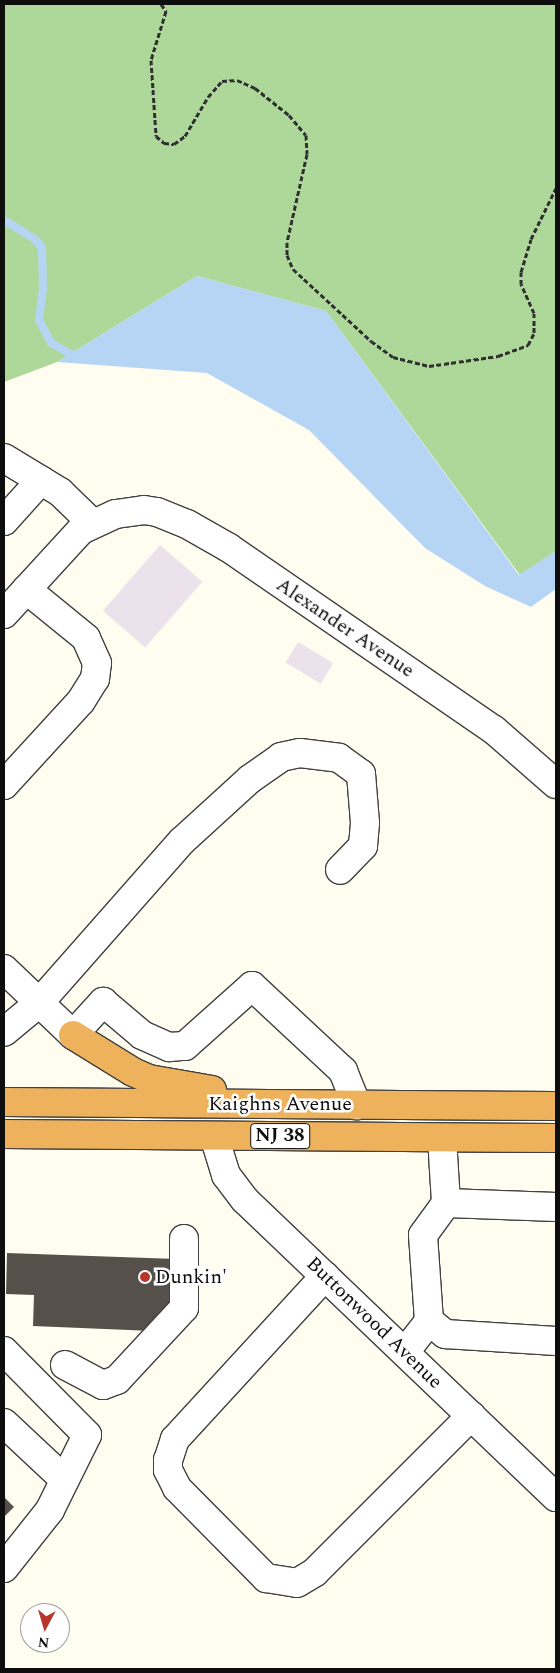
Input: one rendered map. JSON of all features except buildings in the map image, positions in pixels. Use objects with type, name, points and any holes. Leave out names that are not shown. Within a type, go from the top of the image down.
[{"type":"highway","points":[[73,1035],[127,1069],[149,1079],[303,1104]]},
{"type":"highway","name":"Kaighns Avenue","points":[[4,1102],[556,1106]]},
{"type":"highway","name":"Kaighns Avenue","points":[[4,1134],[556,1138]]},
{"type":"street","points":[[4,458],[104,518],[71,538],[4,614]]},
{"type":"street","points":[[4,522],[41,480]]},
{"type":"street","name":"Alexander Avenue","points":[[104,518],[144,510],[157,512],[207,534],[494,730],[556,784]]},
{"type":"street","points":[[4,785],[81,701],[95,679],[97,664],[86,638],[26,589]]},
{"type":"street","points":[[4,1032],[39,1003],[182,841],[250,779],[280,757],[300,753],[339,758],[361,774],[365,823],[363,846],[340,870]]},
{"type":"street","points":[[4,969],[73,1035],[104,1002],[142,1035],[169,1047],[185,1046],[252,986],[342,1071],[357,1105]]},
{"type":"street","name":"Buttonwood Avenue","points":[[214,1136],[219,1161],[234,1187],[556,1496]]},
{"type":"street","points":[[405,1352],[430,1322],[423,1235],[446,1203],[442,1138]]},
{"type":"street","points":[[446,1203],[556,1207]]},
{"type":"street","points":[[65,1365],[102,1385],[117,1380],[124,1373],[184,1308],[184,1239]]},
{"type":"street","points":[[325,1276],[175,1439],[168,1460],[168,1470],[177,1488],[266,1578],[297,1583],[315,1572],[471,1416]]},
{"type":"street","points":[[430,1322],[445,1334],[556,1341]]},
{"type":"street","points":[[4,1351],[87,1435],[50,1510],[4,1568]]},
{"type":"street","points":[[4,1423],[65,1480]]},
{"type":"path","points":[[161,4],[166,12],[152,48],[150,60],[156,136],[164,143],[174,144],[185,136],[208,97],[222,81],[237,80],[255,88],[289,115],[306,135],[307,154],[290,222],[287,242],[290,262],[310,286],[393,356],[429,366],[498,356],[528,345],[534,333],[534,313],[521,284],[522,272],[532,239],[556,188]]},
{"type":"shaded area","points":[[160,545],[202,582],[145,647],[103,611]]},
{"type":"shaded area","points":[[298,642],[333,663],[321,684],[286,663]]},
{"type":"green space","points":[[4,4],[556,4],[556,551],[520,575],[326,311],[197,276],[57,362],[4,382]]},
{"type":"water","points":[[197,276],[326,311],[519,575],[556,551],[556,589],[531,607],[485,586],[425,548],[309,430],[207,373],[57,362]]},
{"type":"waterway","points":[[4,220],[36,240],[42,248],[43,288],[39,320],[51,343],[78,358]]},
{"type":"place","name":"Dunkin'","points":[[145,1277]]}]
